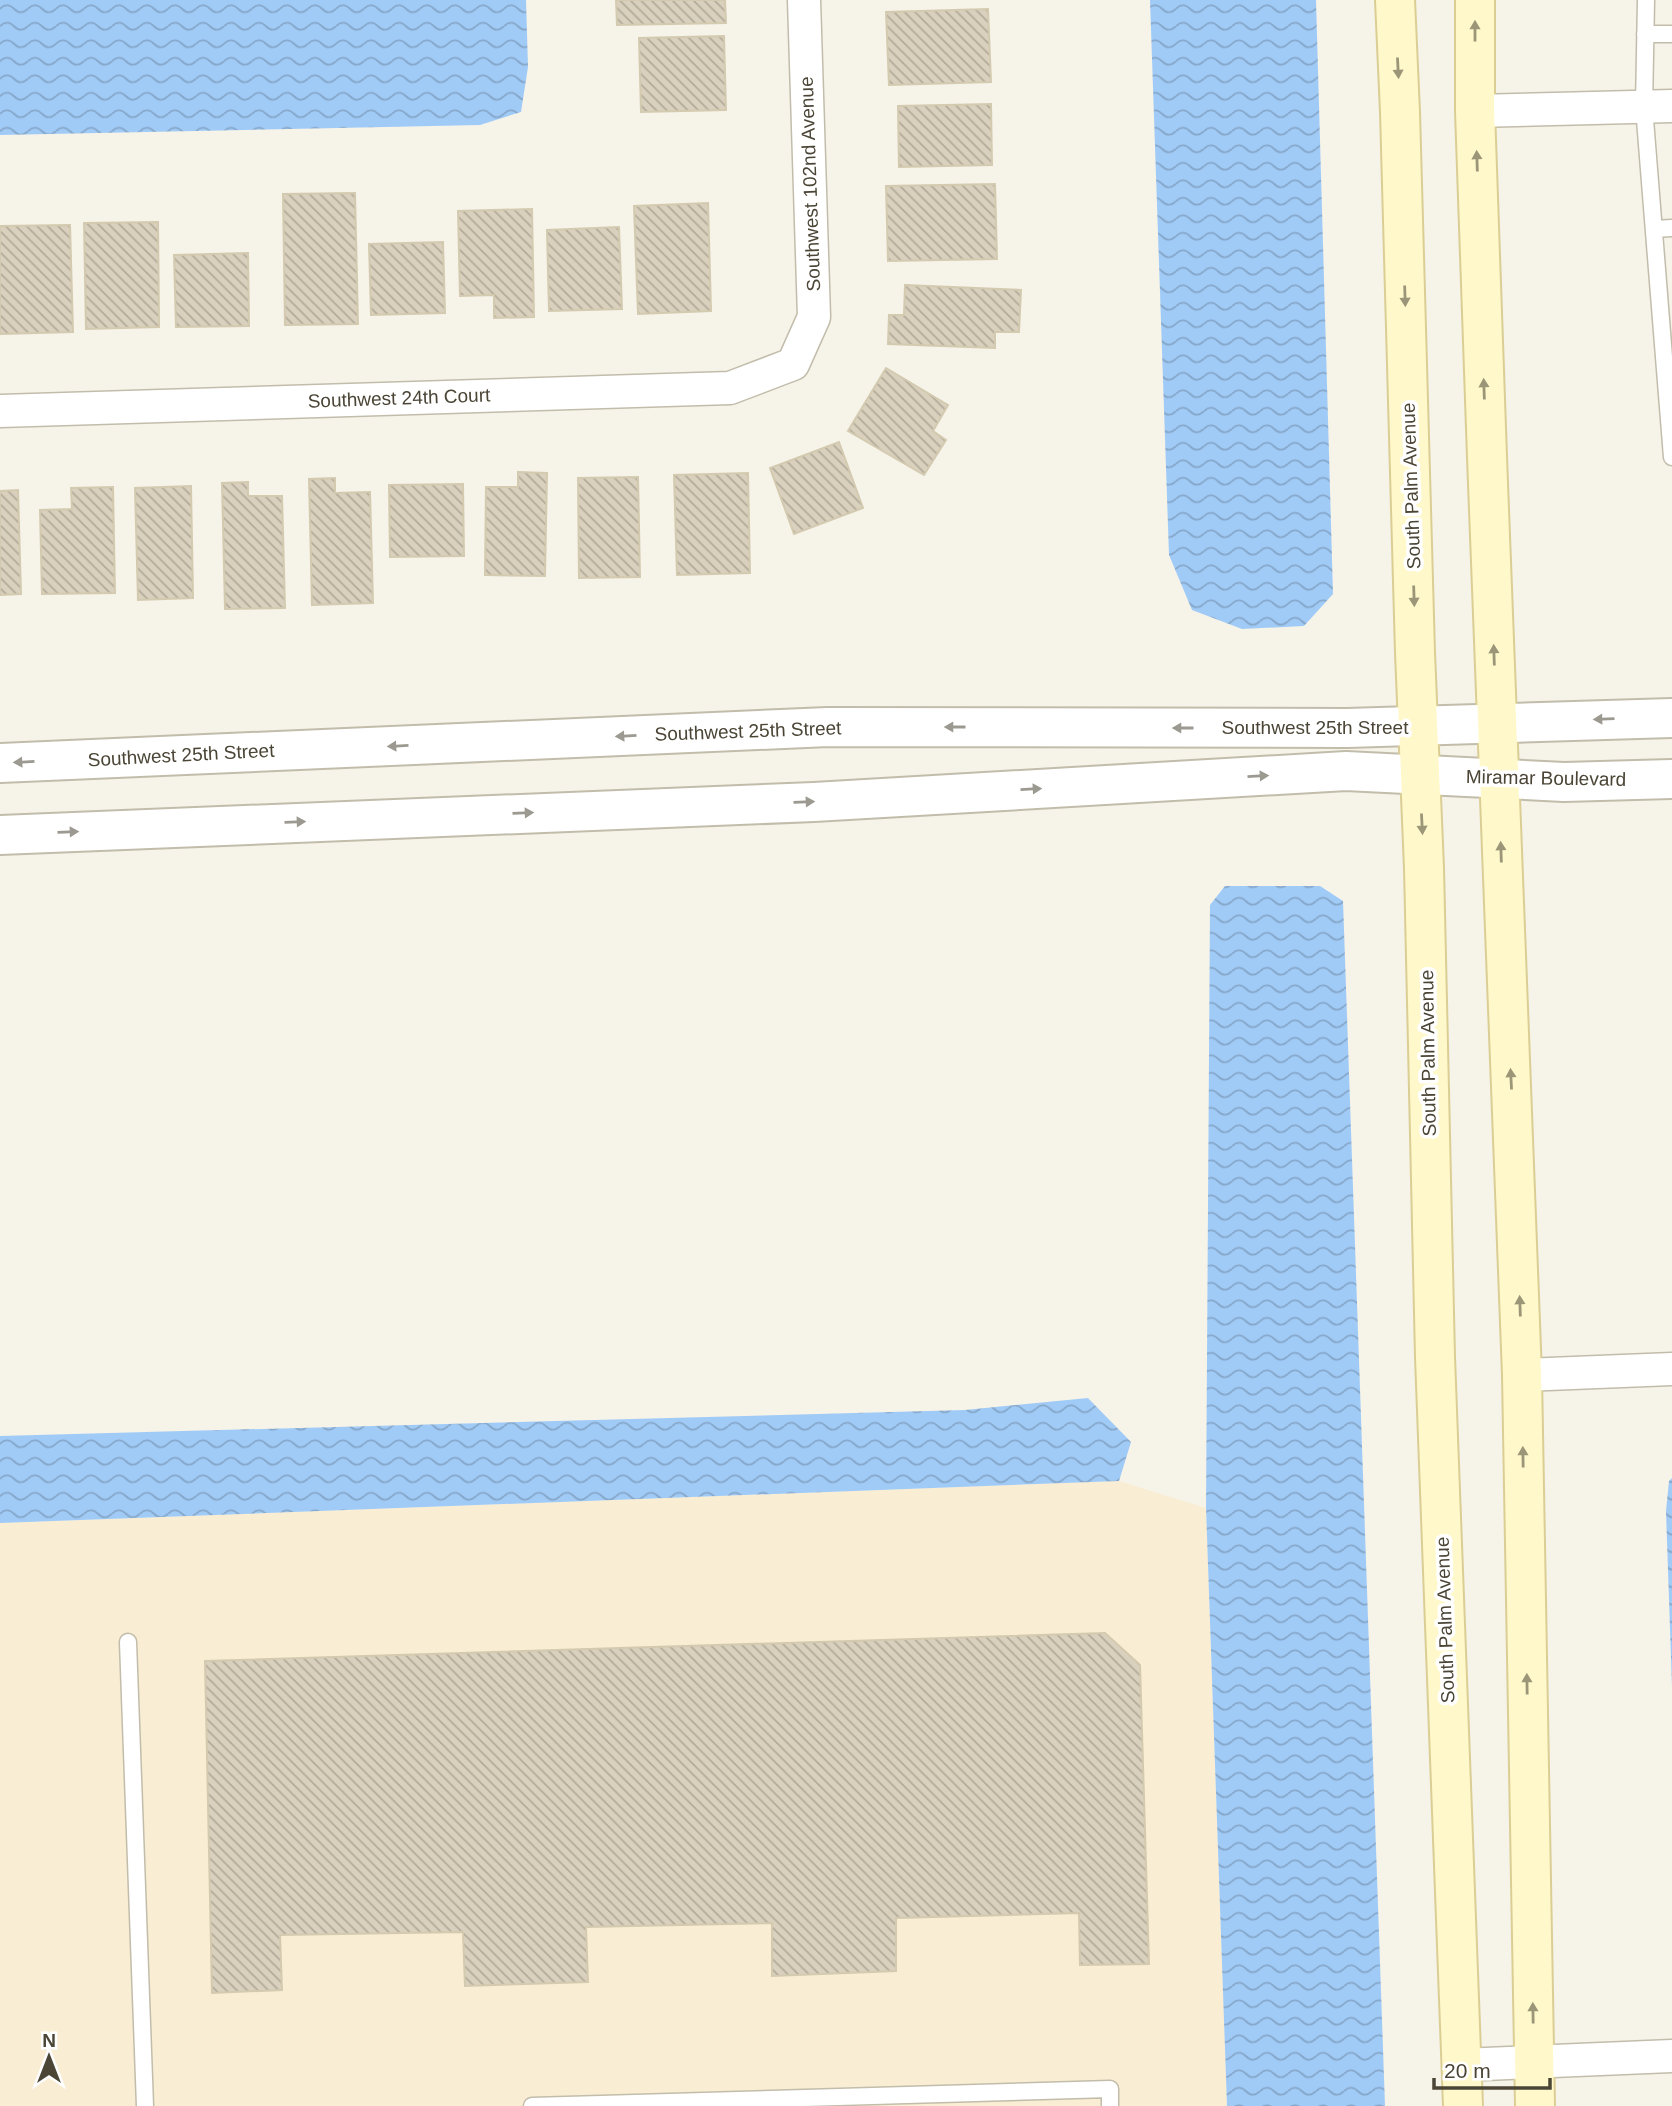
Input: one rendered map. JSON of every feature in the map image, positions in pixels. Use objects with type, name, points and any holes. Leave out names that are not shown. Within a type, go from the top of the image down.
[{"type":"main road","name":"South Palm Avenue","points":[[1395,0],[1419,726],[1436,1371],[1463,2106]]},
{"type":"main road","points":[[1475,0],[1475,111],[1522,1375],[1535,2106]]},
{"type":"street","name":"Southwest 102nd Avenue","points":[[793,364],[814,317],[804,0]]},
{"type":"street","points":[[1475,111],[1658,106]]},
{"type":"street","name":"Southwest 24th Court","points":[[0,411],[730,388],[793,364]]},
{"type":"street","points":[[1496,723],[1672,718]]},
{"type":"street","name":"Southwest 25th Street","points":[[0,763],[828,727],[1347,728],[1496,723]]},
{"type":"street","points":[[0,835],[814,802],[1346,771],[1420,775]]},
{"type":"street","name":"Miramar Boulevard","points":[[1420,775],[1564,782],[1672,779]]},
{"type":"street","points":[[1522,1375],[1672,1369]]},
{"type":"street","points":[[1462,2065],[1672,2056]]},
{"type":"lane","points":[[1646,0],[1645,34],[1658,106],[1654,229],[1672,457]]},
{"type":"lane","points":[[1645,34],[1672,34]]},
{"type":"lane","points":[[1654,229],[1672,228]]},
{"type":"lane","points":[[128,1642],[145,2106]]},
{"type":"lane","points":[[533,2106],[1110,2089],[1110,2106]]},
{"type":"shaded area","points":[[1119,1481],[1206,1508],[1227,2106],[0,2106],[0,1523]]},
{"type":"water","points":[[0,0],[526,0],[528,67],[521,112],[480,125],[0,135]]},
{"type":"water","points":[[1150,0],[1316,0],[1333,594],[1304,626],[1242,629],[1192,610],[1169,555]]},
{"type":"water","points":[[1225,886],[1320,886],[1343,901],[1385,2106],[1227,2106],[1206,1508],[1210,905]]},
{"type":"water","points":[[1088,1398],[1131,1442],[1119,1481],[0,1523],[0,1436],[965,1410]]},
{"type":"water","points":[[1672,1478],[1672,1687],[1666,1511],[1669,1481]]},
{"type":"building","points":[[616,0],[725,0],[726,23],[617,25]]},
{"type":"building","points":[[988,9],[991,82],[889,85],[886,12]]},
{"type":"building","points":[[724,36],[726,110],[641,112],[639,38]]},
{"type":"building","points":[[991,104],[992,165],[899,167],[898,106]]},
{"type":"building","points":[[995,184],[997,259],[888,261],[886,186]]},
{"type":"building","points":[[355,193],[358,324],[285,325],[283,194]]},
{"type":"building","points":[[708,203],[711,311],[638,314],[634,206]]},
{"type":"building","points":[[532,209],[534,317],[494,318],[494,295],[460,296],[458,211]]},
{"type":"building","points":[[158,222],[159,327],[86,329],[84,223]]},
{"type":"building","points":[[70,225],[73,332],[0,334],[0,226]]},
{"type":"building","points":[[619,227],[622,309],[549,311],[547,230]]},
{"type":"building","points":[[443,242],[445,313],[371,315],[369,244]]},
{"type":"building","points":[[248,253],[249,326],[176,327],[174,255]]},
{"type":"building","points":[[905,285],[1021,290],[1019,332],[995,332],[995,348],[888,344],[889,315],[904,315]]},
{"type":"building","points":[[886,368],[948,405],[933,431],[946,440],[924,475],[848,431]]},
{"type":"building","points":[[839,442],[863,508],[794,534],[770,468]]},
{"type":"building","points":[[518,472],[547,473],[545,576],[485,575],[486,487],[518,487]]},
{"type":"building","points":[[748,473],[750,573],[677,575],[674,475]]},
{"type":"building","points":[[638,477],[640,577],[579,578],[578,478]]},
{"type":"building","points":[[335,478],[335,493],[370,492],[373,603],[312,605],[309,479]]},
{"type":"building","points":[[248,482],[248,496],[282,496],[285,608],[225,609],[222,483]]},
{"type":"building","points":[[463,484],[464,556],[390,557],[389,485]]},
{"type":"building","points":[[191,486],[193,598],[138,600],[135,488]]},
{"type":"building","points":[[113,487],[115,593],[42,594],[40,510],[72,509],[71,488]]},
{"type":"building","points":[[18,490],[21,594],[0,595],[0,491]]},
{"type":"building","points":[[1105,1633],[1140,1665],[1149,1964],[1080,1965],[1079,1913],[896,1918],[896,1971],[772,1976],[772,1923],[586,1927],[588,1982],[465,1986],[463,1932],[280,1935],[282,1990],[212,1993],[205,1661]]}]
